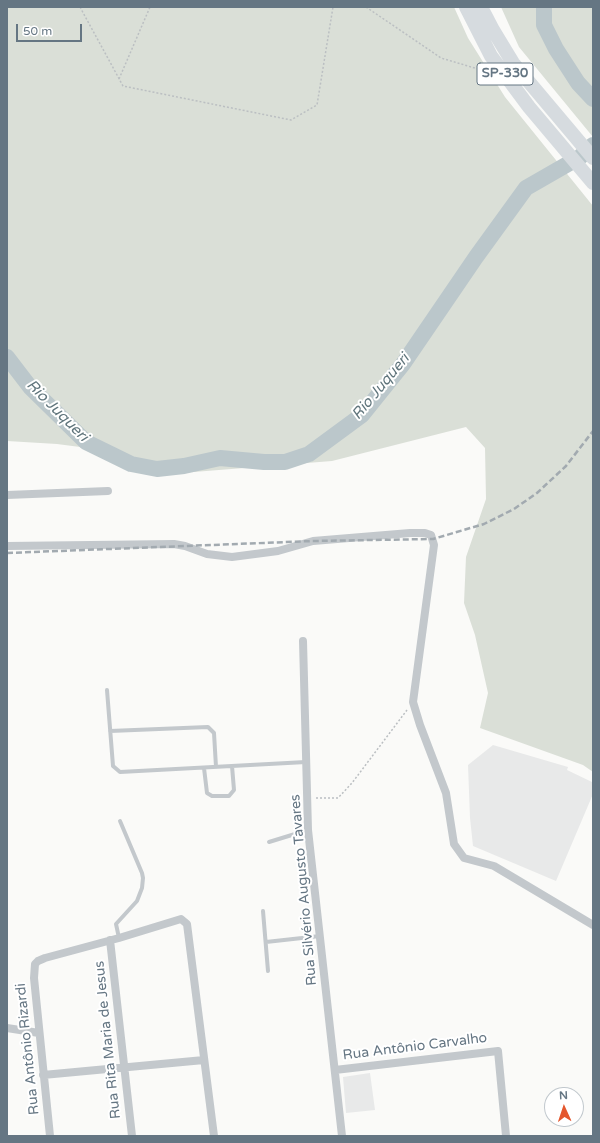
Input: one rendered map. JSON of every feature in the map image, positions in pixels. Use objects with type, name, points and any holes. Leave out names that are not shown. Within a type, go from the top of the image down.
[{"type":"highway","name":"SP-330","points":[[466,7],[492,56],[507,77],[553,136],[593,183]]},
{"type":"highway","name":"SP-330","points":[[481,7],[513,63],[593,158]]},
{"type":"street","points":[[7,495],[108,491]]},
{"type":"street","points":[[7,546],[174,544],[185,546],[207,554],[232,557],[278,552],[313,541],[410,533],[426,533],[431,535],[434,545],[413,702],[420,725],[446,793],[454,844],[464,858],[494,866],[593,925]]},
{"type":"street","name":"Rua Silvério Augusto Tavares","points":[[303,641],[308,830],[342,1136]]},
{"type":"street","points":[[110,940],[181,919],[187,924],[214,1136]]},
{"type":"street","name":"Rua Antônio Rizardi","points":[[50,1136],[33,971],[35,964],[38,961],[110,940]]},
{"type":"street","name":"Rua Rita Maria de Jesus","points":[[110,940],[132,1136]]},
{"type":"street","points":[[7,1028],[39,1033]]},
{"type":"street","name":"Rua Antônio Carvalho","points":[[335,1070],[498,1050],[506,1136]]},
{"type":"street","points":[[44,1075],[204,1060]]},
{"type":"lane","points":[[107,690],[113,766],[120,772],[306,762]]},
{"type":"lane","points":[[110,731],[208,727],[214,733],[216,767]]},
{"type":"lane","points":[[204,768],[207,793],[212,796],[229,796],[234,790],[232,766]]},
{"type":"lane","points":[[119,938],[116,924],[137,901],[142,888],[142,873],[120,821]]},
{"type":"lane","points":[[269,842],[308,830]]},
{"type":"lane","points":[[263,911],[268,971]]},
{"type":"lane","points":[[266,942],[320,936]]},
{"type":"path","points":[[80,7],[123,86],[291,120],[318,106],[333,7]]},
{"type":"path","points":[[119,79],[150,7]]},
{"type":"path","points":[[366,7],[441,58],[507,77]]},
{"type":"path","points":[[307,798],[338,798],[352,783],[413,702]]},
{"type":"shaded area","points":[[7,7],[454,7],[468,38],[505,97],[593,206],[593,772],[583,765],[480,728],[488,693],[475,635],[464,603],[466,557],[486,499],[485,448],[466,427],[332,461],[156,475],[80,447],[7,441]]},
{"type":"shaded area","points":[[501,7],[593,7],[593,137],[519,47]]},
{"type":"shaded area","points":[[493,745],[568,767],[567,770],[592,782],[593,794],[556,881],[473,846],[470,818],[468,765]]},
{"type":"shaded area","points":[[370,1073],[375,1110],[346,1113],[343,1077]]},
{"type":"waterway","name":"Rio Juqueri","points":[[544,7],[544,25],[556,49],[578,83],[593,99]]},
{"type":"waterway","name":"Rio Juqueri","points":[[7,357],[30,387],[86,442],[131,464],[157,469],[184,466],[220,458],[264,462],[285,462],[309,454],[362,415],[403,364],[476,257],[526,188],[580,157],[593,145]]},
{"type":"railway","points":[[7,553],[313,541],[433,539],[484,524],[514,509],[537,493],[566,466],[593,431]]}]
